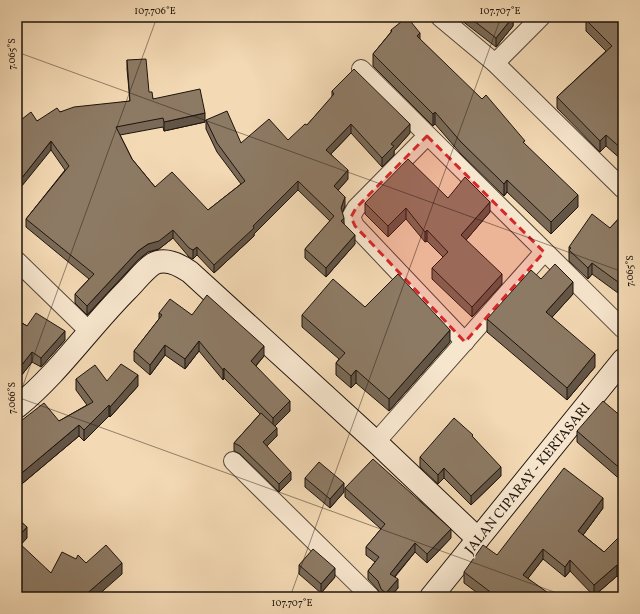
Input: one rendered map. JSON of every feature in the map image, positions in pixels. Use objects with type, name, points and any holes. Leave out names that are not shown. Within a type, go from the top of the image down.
[{"type":"street","points":[[440,17],[495,63],[623,189]]},
{"type":"street","points":[[495,63],[541,17]]},
{"type":"street","points":[[361,70],[623,329]]},
{"type":"street","points":[[427,136],[356,208],[351,217],[355,226],[465,342]]},
{"type":"street","points":[[376,442],[544,252]]},
{"type":"street","points":[[17,261],[89,331]]},
{"type":"street","points":[[17,407],[65,361],[89,331],[153,264],[167,262],[181,266],[376,442],[478,538]]},
{"type":"street","name":"JALAN CIPARAY - KERTASARI","points":[[431,597],[623,360]]},
{"type":"street","points":[[233,461],[371,597]]},
{"type":"highlighted area","points":[[427,136],[544,252],[465,342],[355,226],[351,217],[356,208]]},
{"type":"building","points":[[407,17],[420,33],[417,36],[482,99],[486,95],[525,141],[523,142],[578,195],[551,222],[507,180],[504,184],[461,142],[435,112],[433,114],[373,54],[392,31],[391,30]]},
{"type":"building","points":[[469,17],[513,17],[496,38]]},
{"type":"building","points":[[589,17],[621,17],[623,19],[623,150],[606,135],[600,141],[557,97],[612,46],[586,20]]},
{"type":"building","points":[[146,59],[149,92],[152,92],[153,99],[200,89],[205,113],[164,122],[163,118],[116,127],[132,159],[155,187],[172,172],[208,210],[245,181],[217,143],[206,120],[227,111],[241,143],[269,119],[288,140],[305,124],[307,125],[334,94],[332,91],[354,69],[410,124],[391,144],[394,146],[382,158],[351,124],[326,150],[348,170],[334,186],[345,197],[341,208],[344,218],[341,221],[355,235],[326,268],[305,249],[334,216],[298,181],[253,226],[254,228],[214,265],[197,247],[193,250],[189,248],[173,230],[159,241],[148,244],[138,251],[87,306],[75,294],[94,274],[26,219],[69,166],[51,141],[17,184],[17,123],[31,112],[37,121],[57,108],[60,112],[74,107],[130,101],[127,60]]},
{"type":"building","points":[[408,159],[448,198],[465,177],[490,202],[461,235],[502,274],[472,307],[432,268],[448,252],[427,230],[425,232],[406,208],[388,226],[365,203]]},
{"type":"building","points":[[592,214],[610,228],[623,214],[623,276],[618,282],[592,263],[588,268],[569,250],[571,248],[569,247]]},
{"type":"building","points":[[555,264],[573,282],[546,312],[595,354],[567,388],[487,319],[531,270],[541,279]]},
{"type":"building","points":[[398,274],[450,330],[389,399],[356,370],[351,376],[336,363],[345,353],[302,315],[333,279],[365,307]]},
{"type":"building","points":[[207,295],[264,346],[251,361],[290,401],[273,418],[224,368],[223,370],[199,341],[185,359],[165,345],[150,365],[134,351],[162,315],[159,313],[170,299],[192,315]]},
{"type":"building","points":[[36,313],[65,331],[41,358],[32,352],[17,371],[17,320],[27,326]]},
{"type":"building","points":[[121,364],[138,375],[110,407],[109,405],[84,430],[79,425],[17,477],[17,424],[44,403],[59,421],[93,402],[76,379],[95,365],[107,381]]},
{"type":"building","points":[[603,401],[623,418],[623,471],[577,431]]},
{"type":"building","points":[[261,413],[277,428],[263,442],[291,472],[279,484],[240,446],[234,443]]},
{"type":"building","points":[[454,418],[473,435],[472,436],[501,467],[471,496],[444,468],[438,475],[420,457]]},
{"type":"building","points":[[373,459],[451,529],[427,554],[415,543],[390,574],[398,579],[386,593],[381,589],[378,581],[368,571],[379,557],[366,547],[385,524],[345,488]]},
{"type":"building","points":[[319,462],[344,483],[330,499],[305,478]]},
{"type":"building","points":[[564,468],[603,498],[578,531],[604,552],[623,533],[623,566],[622,565],[620,568],[617,565],[594,585],[570,560],[565,567],[543,549],[523,575],[547,592],[543,597],[497,597],[464,572],[483,545],[497,555]]},
{"type":"building","points":[[17,518],[27,527],[17,538]]},
{"type":"building","points":[[17,541],[51,573],[62,552],[76,559],[78,555],[86,563],[106,545],[122,563],[83,597],[17,597]]},
{"type":"building","points":[[313,549],[335,568],[321,584],[299,565]]}]
